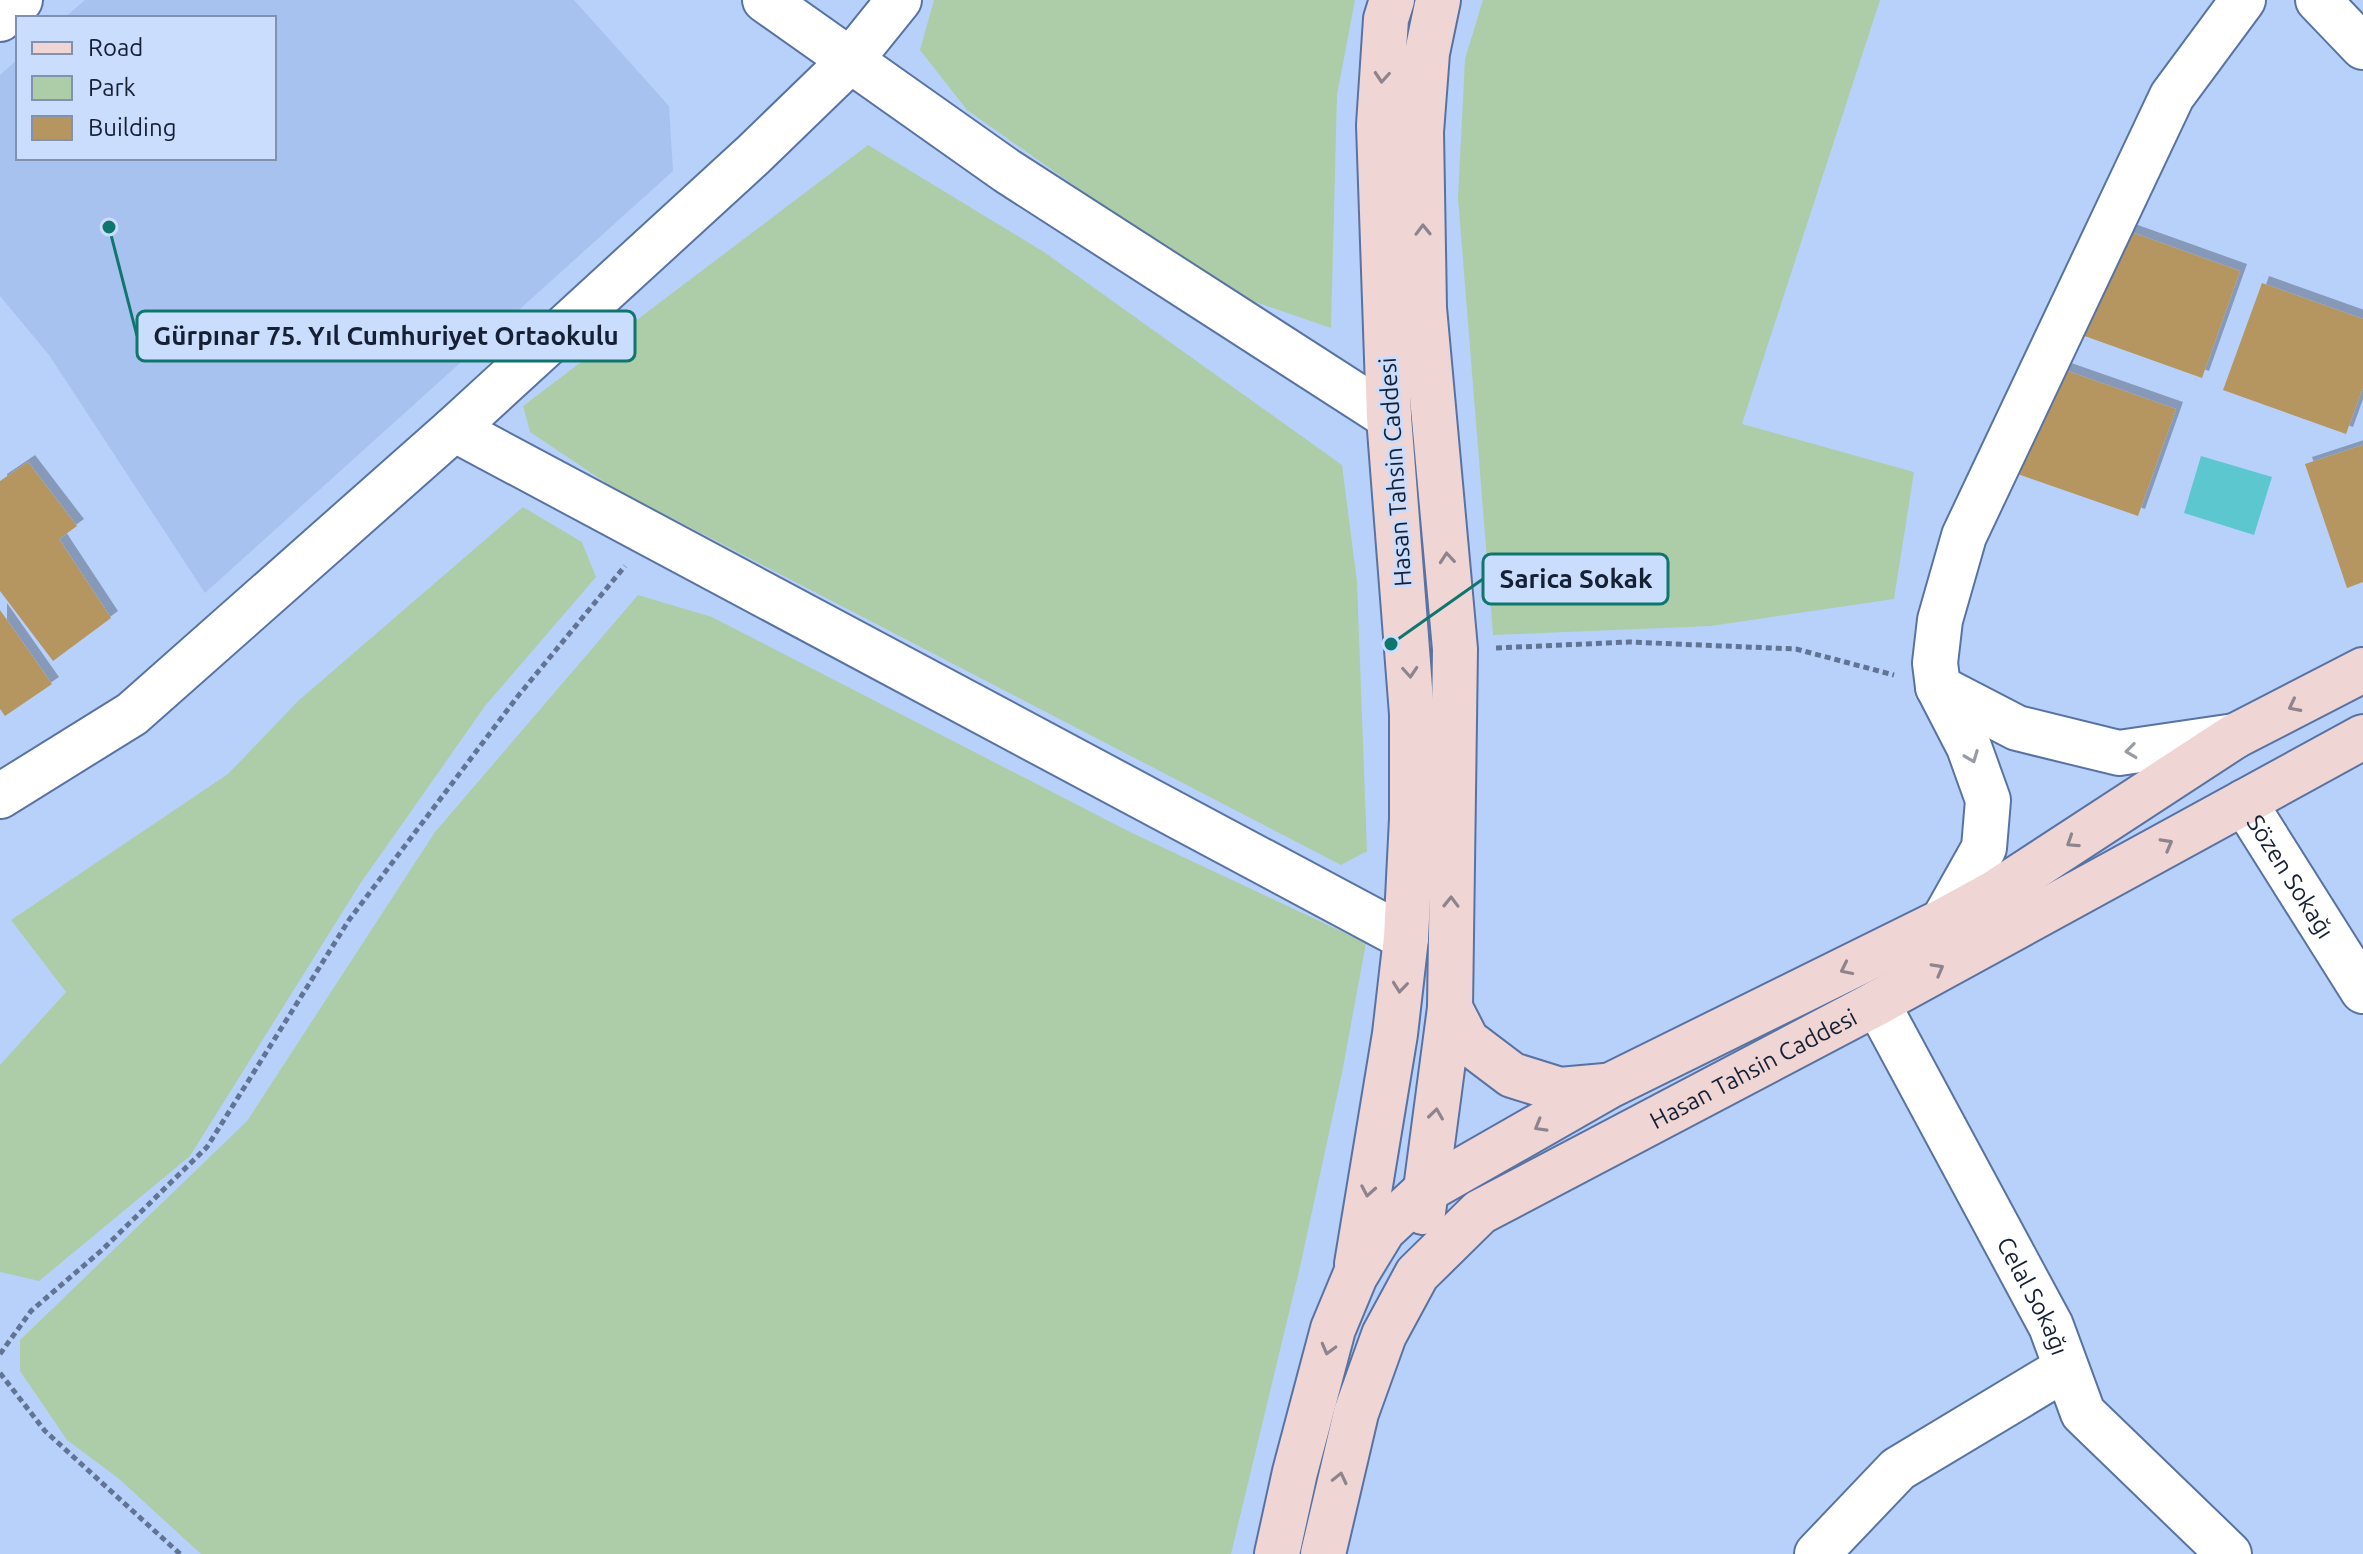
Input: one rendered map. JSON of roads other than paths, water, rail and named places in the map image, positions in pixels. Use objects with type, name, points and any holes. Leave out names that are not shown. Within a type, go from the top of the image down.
[{"type":"main road","name":"Hasan Tahsin Caddesi","points":[[1355,1276],[1395,1034],[1406,938],[1412,819],[1412,714],[1389,417],[1379,125],[1386,19],[1392,0]]},
{"type":"main road","points":[[1417,1274],[1450,1008],[1455,649],[1424,308],[1421,132],[1427,53],[1438,0]]},
{"type":"main road","points":[[1389,417],[1438,461]]},
{"type":"main road","name":"Hasan Tahsin Caddesi","points":[[1277,1554],[1333,1329],[1355,1276],[1383,1230],[1425,1191],[1611,1085],[1996,892],[2235,736],[2363,670]]},
{"type":"main road","name":"Hasan Tahsin Caddesi","points":[[1323,1554],[1356,1413],[1384,1335],[1417,1274],[1480,1212],[1877,1003],[2363,737]]},
{"type":"main road","points":[[1450,1008],[1467,1041],[1512,1075],[1560,1090],[1611,1085]]},
{"type":"main road","points":[[1382,1114],[1383,1135],[1394,1159],[1411,1182],[1438,1200],[1463,1207],[1499,1203]]},
{"type":"street","points":[[0,19],[20,0]]},
{"type":"street","points":[[765,0],[1007,171],[1389,417]]},
{"type":"street","points":[[0,796],[132,714],[454,429],[753,155],[849,62],[899,0]]},
{"type":"street","points":[[1943,921],[1984,848],[1988,800],[1969,747],[1938,687],[1935,663],[1940,620],[1964,536],[2172,96],[2243,0]]},
{"type":"street","points":[[2318,0],[2363,47]]},
{"type":"street","points":[[454,429],[1406,938]]},
{"type":"street","points":[[1938,687],[2017,728],[2119,753],[2235,736]]},
{"type":"street","name":"Sözen Sokağı","points":[[2244,802],[2363,991]]},
{"type":"street","name":"Celal Sokağı","points":[[1877,1003],[2051,1326],[2083,1413],[2229,1554]]},
{"type":"street","points":[[1817,1554],[1898,1469],[2066,1368]]},
{"type":"place","name":"Gürpınar 75. Yıl Cumhuriyet Ortaokulu","points":[[109,227]]},
{"type":"place","name":"Sarica Sokak","points":[[1391,644]]}]
